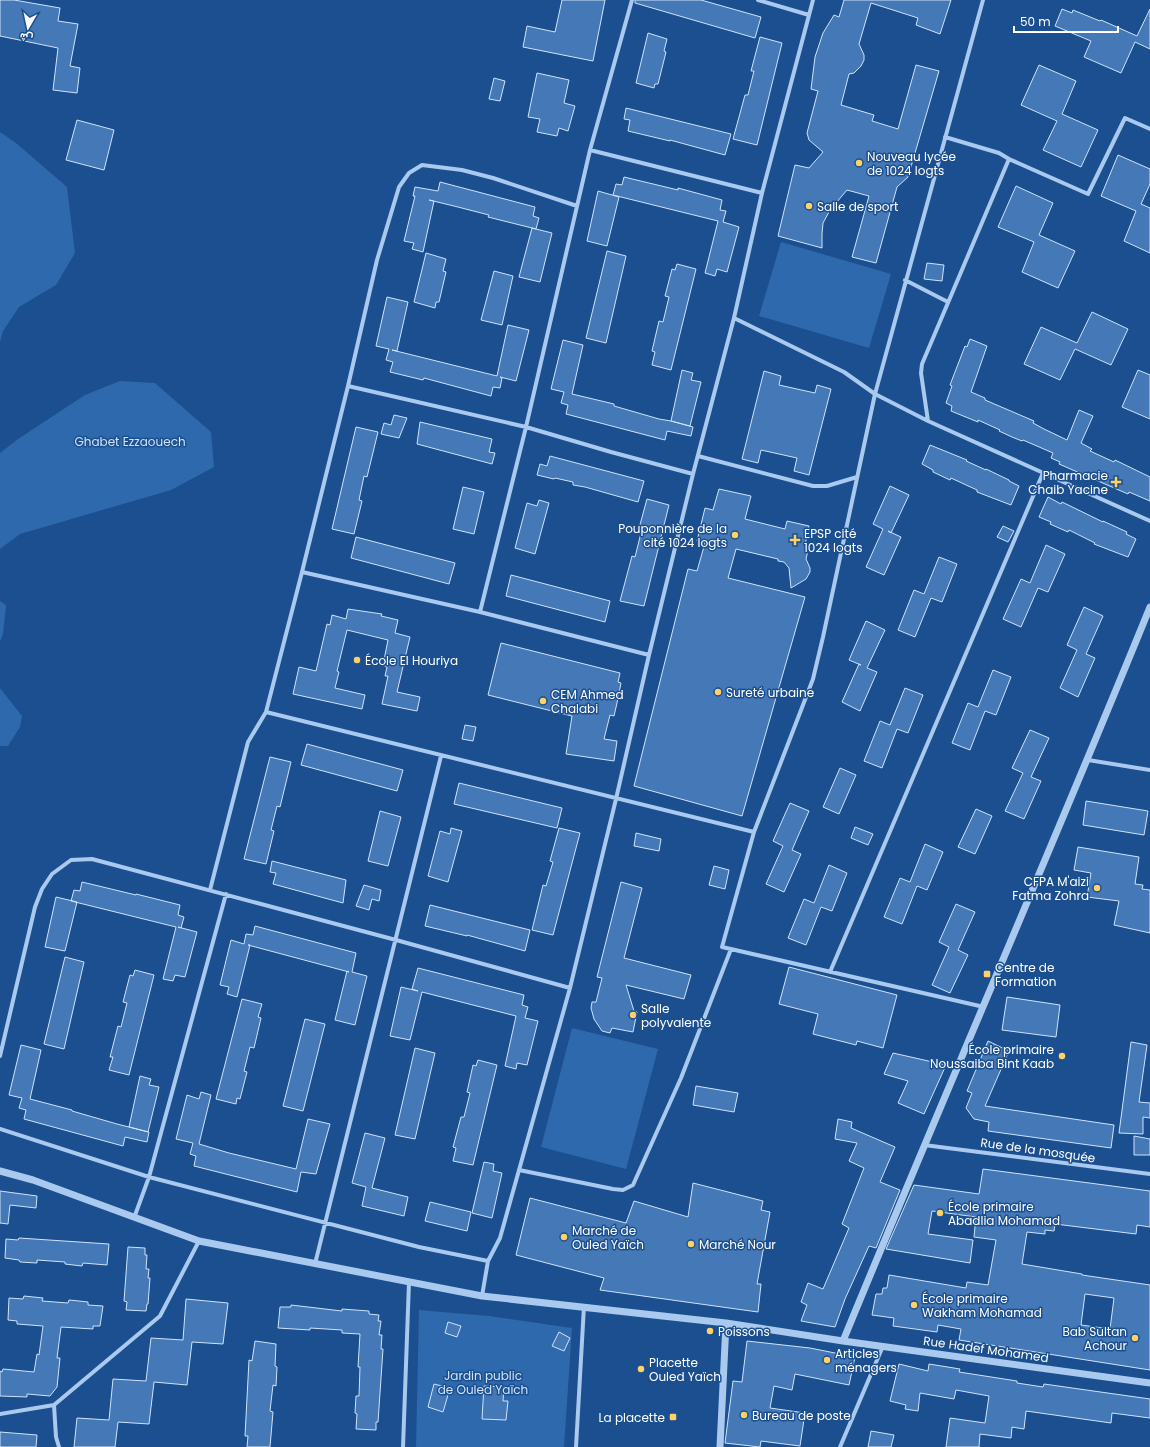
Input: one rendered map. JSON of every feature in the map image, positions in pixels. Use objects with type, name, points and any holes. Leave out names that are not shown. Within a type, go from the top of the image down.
[{"type":"street","points":[[480,612],[526,427],[590,150],[632,0]]},
{"type":"street","points":[[758,0],[809,15]]},
{"type":"street","points":[[482,1296],[488,1261],[500,1238],[570,988],[693,474],[734,318],[762,193],[813,0]]},
{"type":"street","points":[[983,0],[905,280],[875,394],[813,679],[754,832],[722,947],[984,1007]]},
{"type":"street","points":[[945,137],[999,153],[1009,159],[1088,194],[1125,118],[1150,129]]},
{"type":"street","points":[[590,150],[762,193]]},
{"type":"street","points":[[928,421],[921,373],[922,364],[1009,159]]},
{"type":"street","points":[[210,890],[248,742],[266,712],[348,386],[377,260],[399,187],[409,173],[422,165],[462,170],[493,178],[577,206]]},
{"type":"street","points":[[905,280],[948,302]]},
{"type":"street","points":[[734,318],[844,372],[875,394],[928,421],[1150,520]]},
{"type":"street","points":[[348,386],[526,427],[693,474]]},
{"type":"street","points":[[698,456],[813,486],[827,486],[857,477]]},
{"type":"street","points":[[830,972],[1043,472]]},
{"type":"street","points":[[302,572],[480,612],[649,655]]},
{"type":"street","points":[[843,1341],[924,1145],[1088,760],[1150,607]]},
{"type":"street","points":[[266,712],[754,832]]},
{"type":"street","points":[[315,1264],[441,756]]},
{"type":"street","points":[[1088,760],[1150,770]]},
{"type":"street","points":[[0,1056],[35,908],[42,889],[52,874],[71,860],[92,859],[570,988]]},
{"type":"street","points":[[134,1218],[149,1177],[226,894]]},
{"type":"street","points":[[519,1170],[613,1189],[623,1190],[633,1186],[681,1078],[731,949]]},
{"type":"street","points":[[0,1129],[149,1177],[414,1246],[488,1261]]},
{"type":"street","name":"Rue de la mosquée","points":[[924,1145],[1150,1174]]},
{"type":"street","name":"Rue Hadef Mohamed","points":[[0,1171],[33,1180],[199,1241],[482,1296],[726,1322],[843,1341],[1150,1383]]},
{"type":"street","points":[[0,1414],[54,1405],[160,1316],[199,1241]]},
{"type":"street","points":[[403,1447],[409,1282]]},
{"type":"street","points":[[576,1447],[584,1306]]},
{"type":"street","points":[[720,1447],[726,1322]]},
{"type":"street","points":[[840,1447],[884,1346]]},
{"type":"street","points":[[54,1405],[56,1437],[59,1447]]},
{"type":"green space","points":[[0,132],[16,143],[67,187],[75,253],[56,285],[19,307],[3,331],[0,342]]},
{"type":"green space","points":[[781,242],[891,274],[869,348],[759,316]]},
{"type":"green space","name":"Ghabet Ezzaouech","points":[[120,381],[155,383],[211,432],[214,467],[171,490],[20,534],[0,549],[0,453],[18,439],[85,395]]},
{"type":"green space","points":[[0,601],[6,605],[3,634],[0,641]]},
{"type":"green space","points":[[0,688],[22,716],[20,727],[8,746],[0,746]]},
{"type":"green space","points":[[572,1028],[658,1049],[626,1169],[541,1147]]},
{"type":"green space","name":"Jardin public de Ouled Yaïch","points":[[419,1310],[489,1316],[572,1328],[564,1447],[416,1447]]},
{"type":"building","points":[[0,0],[14,0],[60,8],[58,21],[78,24],[70,66],[80,68],[77,93],[53,90],[58,48],[0,36]]},
{"type":"building","points":[[562,0],[605,0],[593,61],[523,47],[527,26],[555,32]]},
{"type":"building","points":[[635,0],[701,0],[761,17],[755,38],[635,3]]},
{"type":"building","points":[[844,0],[951,0],[940,34],[916,25],[918,18],[871,3],[859,44],[864,55],[864,60],[861,66],[854,73],[849,74],[841,105],[874,115],[872,121],[898,129],[916,65],[939,71],[908,177],[897,187],[876,263],[852,257],[869,196],[847,190],[830,210],[823,223],[822,248],[778,236],[795,165],[809,168],[823,152],[809,140],[807,133],[818,91],[811,89],[815,57],[823,33],[834,15],[839,17]]},
{"type":"building","points":[[1062,9],[1072,13],[1073,10],[1100,21],[1101,20],[1137,36],[1150,9],[1150,49],[1135,42],[1121,73],[1084,57],[1091,41],[1055,26]]},
{"type":"building","points":[[648,33],[667,39],[664,51],[666,52],[658,84],[655,84],[654,88],[636,83]]},
{"type":"building","points":[[760,37],[782,43],[757,145],[733,139],[745,95],[748,95],[754,71],[751,71]]},
{"type":"building","points":[[1039,65],[1076,81],[1062,114],[1098,130],[1081,167],[1043,150],[1057,121],[1021,105]]},
{"type":"building","points":[[537,73],[569,80],[564,103],[575,106],[568,131],[559,128],[557,136],[537,132],[540,119],[528,117]]},
{"type":"building","points":[[494,78],[505,81],[500,101],[489,99]]},
{"type":"building","points":[[626,108],[731,134],[725,155],[670,140],[628,131],[630,120],[624,119]]},
{"type":"building","points":[[77,120],[114,130],[104,170],[66,160]]},
{"type":"building","points":[[1118,155],[1150,169],[1150,184],[1141,204],[1150,208],[1150,253],[1124,241],[1136,211],[1101,196]]},
{"type":"building","points":[[624,177],[678,190],[678,188],[722,200],[720,210],[726,211],[723,222],[739,227],[727,272],[717,269],[715,276],[705,273],[718,221],[613,195],[616,184],[622,185]]},
{"type":"building","points":[[440,182],[535,207],[533,216],[539,218],[536,229],[434,201],[423,252],[412,249],[414,243],[404,241],[415,196],[413,196],[415,187],[438,191]]},
{"type":"building","points":[[1016,186],[1053,203],[1039,235],[1075,251],[1058,288],[1022,272],[1034,242],[998,227]]},
{"type":"building","points":[[598,191],[619,197],[607,246],[587,241]]},
{"type":"building","points":[[532,228],[552,233],[540,282],[519,277]]},
{"type":"building","points":[[607,251],[626,256],[606,343],[586,338]]},
{"type":"building","points":[[426,253],[446,259],[443,271],[446,272],[439,302],[436,302],[435,308],[414,302]]},
{"type":"building","points":[[927,263],[944,265],[942,281],[924,279]]},
{"type":"building","points":[[677,264],[696,269],[671,370],[652,365],[655,352],[652,351],[659,321],[663,322],[669,297],[665,296],[672,269],[675,270]]},
{"type":"building","points":[[494,271],[513,276],[502,325],[481,320]]},
{"type":"building","points":[[387,297],[408,302],[397,351],[392,350],[497,376],[508,325],[529,330],[516,381],[500,377],[502,378],[500,388],[493,387],[491,396],[424,378],[423,380],[390,372],[393,362],[386,360],[389,349],[376,346]]},
{"type":"building","points":[[1092,312],[1128,329],[1111,365],[1075,349],[1060,380],[1024,364],[1041,327],[1077,343]]},
{"type":"building","points":[[970,339],[987,346],[971,392],[985,398],[985,400],[1034,421],[1033,423],[1067,440],[1079,410],[1093,416],[1081,443],[1092,449],[1090,451],[1114,462],[1115,460],[1150,477],[1150,501],[1129,492],[1128,494],[1059,464],[1060,462],[1051,458],[1053,453],[1023,440],[1022,441],[1012,437],[978,420],[978,422],[951,411],[952,406],[946,403],[952,386],[950,385],[965,346],[967,347]]},
{"type":"building","points":[[563,340],[583,345],[572,394],[614,404],[614,406],[693,427],[691,436],[667,431],[665,440],[566,414],[568,405],[561,403],[564,392],[551,389]]},
{"type":"building","points":[[682,370],[693,373],[691,380],[701,382],[690,426],[671,421]]},
{"type":"building","points":[[1138,370],[1150,375],[1150,419],[1122,407]]},
{"type":"building","points":[[764,371],[781,376],[779,385],[815,393],[817,385],[831,389],[809,475],[794,471],[797,458],[761,450],[758,463],[742,459]]},
{"type":"building","points":[[394,415],[407,418],[399,438],[381,434],[384,423],[391,425]]},
{"type":"building","points":[[420,422],[492,439],[489,452],[495,453],[492,464],[417,444]]},
{"type":"building","points":[[356,427],[378,432],[367,477],[364,476],[359,500],[362,501],[354,534],[332,529]]},
{"type":"building","points":[[930,445],[967,460],[966,461],[986,469],[1019,486],[1011,505],[977,492],[977,490],[951,478],[950,480],[933,472],[933,470],[922,464]]},
{"type":"building","points":[[550,456],[644,481],[638,502],[573,485],[573,482],[537,475],[540,464],[547,466]]},
{"type":"building","points":[[890,486],[909,495],[891,532],[901,537],[884,575],[866,567],[883,529],[873,524]]},
{"type":"building","points":[[463,487],[484,492],[474,534],[453,529]]},
{"type":"building","name":"Sureté urbaine","points":[[719,489],[751,496],[745,519],[785,529],[787,521],[809,526],[805,545],[809,546],[806,559],[810,572],[806,579],[791,588],[789,568],[784,562],[778,561],[778,559],[736,549],[728,578],[805,597],[742,816],[634,786],[688,569],[697,571],[705,543],[697,541],[705,508],[713,510]]},
{"type":"building","points":[[1048,497],[1127,532],[1126,534],[1136,539],[1128,557],[1094,544],[1095,543],[1069,530],[1068,532],[1039,517]]},
{"type":"building","points":[[647,499],[669,505],[644,606],[620,601],[632,556],[635,557],[641,533],[638,532]]},
{"type":"building","points":[[539,500],[549,503],[535,554],[515,548],[527,503],[537,506]]},
{"type":"building","points":[[1003,526],[1014,531],[1008,542],[997,537]]},
{"type":"building","points":[[356,537],[455,563],[449,584],[351,558]]},
{"type":"building","points":[[1046,545],[1065,554],[1048,592],[1038,588],[1021,627],[1003,619],[1021,579],[1030,583]]},
{"type":"building","points":[[939,557],[957,564],[942,602],[931,598],[915,637],[898,630],[914,590],[924,594]]},
{"type":"building","points":[[511,575],[610,601],[605,622],[506,596]]},
{"type":"building","points":[[1084,607],[1103,616],[1086,654],[1095,658],[1078,697],[1060,688],[1077,650],[1067,645]]},
{"type":"building","points":[[348,609],[382,614],[381,616],[398,620],[395,633],[410,637],[397,692],[420,697],[417,711],[382,704],[388,676],[385,676],[387,667],[383,665],[388,640],[347,630],[337,671],[339,672],[335,688],[365,695],[362,709],[293,694],[299,667],[316,671],[327,624],[330,625],[332,615],[346,619]]},
{"type":"building","points":[[866,621],[885,630],[867,668],[877,672],[860,711],[842,702],[859,664],[849,660]]},
{"type":"building","points":[[501,643],[620,673],[618,682],[621,683],[614,716],[610,715],[604,739],[617,741],[614,761],[566,754],[572,716],[488,695]]},
{"type":"building","points":[[993,670],[1011,677],[996,715],[985,711],[970,750],[952,743],[968,703],[978,707]]},
{"type":"building","points":[[905,688],[923,695],[908,733],[897,729],[882,768],[864,761],[880,721],[890,725]]},
{"type":"building","points":[[465,725],[476,727],[473,741],[462,739]]},
{"type":"building","points":[[1030,730],[1049,738],[1031,777],[1041,781],[1024,819],[1005,811],[1023,773],[1012,768]]},
{"type":"building","points":[[307,744],[403,770],[397,791],[301,765]]},
{"type":"building","points":[[270,757],[291,762],[280,807],[277,806],[271,830],[274,831],[266,864],[244,859]]},
{"type":"building","points":[[840,768],[856,775],[839,814],[823,807]]},
{"type":"building","points":[[459,783],[562,808],[557,828],[454,804]]},
{"type":"building","points":[[1086,801],[1148,811],[1144,835],[1083,825]]},
{"type":"building","points":[[790,803],[809,811],[792,850],[801,854],[784,892],[766,884],[783,846],[773,841]]},
{"type":"building","points":[[976,809],[992,816],[975,854],[958,847]]},
{"type":"building","points":[[380,811],[401,817],[388,866],[368,861]]},
{"type":"building","points":[[855,827],[873,834],[868,845],[851,838]]},
{"type":"building","points":[[451,828],[462,831],[448,882],[428,876],[440,831],[450,834]]},
{"type":"building","points":[[559,828],[580,833],[553,935],[532,930],[543,885],[546,886],[553,862],[550,861]]},
{"type":"building","points":[[636,833],[661,839],[659,851],[634,846]]},
{"type":"building","points":[[925,844],[943,852],[927,890],[917,886],[902,924],[884,917],[900,878],[910,882]]},
{"type":"building","points":[[1078,847],[1139,857],[1135,884],[1143,885],[1142,889],[1150,890],[1150,933],[1114,925],[1119,901],[1087,897],[1091,873],[1074,870]]},
{"type":"building","points":[[272,861],[346,880],[343,903],[273,884],[276,873],[270,872]]},
{"type":"building","points":[[829,865],[847,873],[832,911],[821,907],[806,945],[788,938],[804,899],[814,903]]},
{"type":"building","points":[[714,866],[729,870],[725,889],[709,885]]},
{"type":"building","points":[[82,882],[180,905],[178,915],[184,917],[181,928],[197,932],[185,977],[175,975],[173,981],[163,979],[176,927],[71,901],[74,890],[80,891]]},
{"type":"building","points":[[621,882],[642,888],[624,958],[691,975],[684,999],[626,985],[634,1011],[637,1012],[633,1032],[612,1028],[610,1033],[602,1031],[594,1019],[591,1008],[592,1002],[596,1002],[602,978],[597,977]]},
{"type":"building","points":[[364,885],[381,890],[379,901],[372,899],[369,910],[356,906]]},
{"type":"building","points":[[56,897],[77,902],[65,951],[45,947]]},
{"type":"building","points":[[956,904],[975,912],[958,950],[968,955],[950,993],[932,985],[949,947],[939,942]]},
{"type":"building","points":[[430,905],[530,930],[525,951],[467,935],[425,926]]},
{"type":"building","points":[[255,926],[356,953],[352,972],[367,976],[355,1025],[335,1020],[347,971],[250,946],[237,997],[227,994],[229,987],[220,985],[231,940],[244,944],[246,934],[253,935]]},
{"type":"building","points":[[65,957],[84,962],[64,1049],[44,1044]]},
{"type":"building","points":[[789,967],[897,995],[883,1048],[857,1041],[856,1045],[813,1034],[818,1014],[779,1004]]},
{"type":"building","points":[[418,968],[524,995],[522,1005],[528,1007],[525,1018],[538,1021],[527,1065],[517,1063],[516,1069],[505,1066],[516,1016],[422,992],[410,1040],[390,1036],[401,987],[418,991],[412,989]]},
{"type":"building","points":[[135,970],[154,975],[129,1075],[109,1070],[113,1057],[110,1057],[118,1026],[121,1027],[127,1003],[123,1002],[130,975],[133,976]]},
{"type":"building","points":[[1007,997],[1060,1005],[1056,1037],[1002,1030]]},
{"type":"building","points":[[242,999],[262,1004],[258,1017],[261,1018],[254,1048],[250,1047],[244,1071],[247,1072],[240,1099],[237,1098],[236,1104],[216,1099]]},
{"type":"building","points":[[305,1019],[325,1024],[303,1111],[283,1106]]},
{"type":"building","points":[[988,1041],[1009,1051],[985,1106],[1114,1125],[1111,1148],[988,1131],[989,1122],[974,1119],[966,1108],[972,1093],[967,1091]]},
{"type":"building","points":[[1131,1042],[1147,1045],[1139,1102],[1150,1103],[1150,1118],[1143,1117],[1143,1134],[1119,1133]]},
{"type":"building","points":[[21,1045],[41,1050],[30,1099],[117,1124],[129,1127],[140,1076],[151,1079],[149,1085],[159,1087],[147,1142],[125,1137],[123,1146],[24,1119],[26,1110],[19,1108],[22,1098],[9,1095]]},
{"type":"building","points":[[415,1048],[435,1053],[415,1139],[395,1135]]},
{"type":"building","points":[[893,1053],[946,1065],[924,1114],[898,1103],[908,1081],[884,1074]]},
{"type":"building","points":[[478,1060],[497,1065],[473,1165],[453,1161],[456,1148],[453,1147],[461,1117],[464,1117],[470,1093],[467,1092],[473,1065],[476,1066]]},
{"type":"building","points":[[696,1086],[738,1093],[734,1112],[693,1105]]},
{"type":"building","points":[[201,1092],[211,1095],[199,1144],[229,1153],[296,1169],[308,1119],[330,1124],[316,1174],[301,1172],[297,1192],[194,1166],[196,1156],[190,1154],[193,1143],[176,1139],[187,1095],[199,1099]]},
{"type":"building","points":[[838,1119],[852,1122],[851,1128],[895,1147],[880,1182],[900,1190],[876,1248],[869,1246],[845,1299],[835,1327],[801,1321],[807,1305],[801,1302],[808,1283],[823,1289],[849,1228],[842,1224],[864,1168],[849,1161],[857,1143],[835,1139]]},
{"type":"building","points":[[365,1133],[385,1138],[372,1188],[408,1197],[404,1216],[362,1206],[366,1187],[352,1183]]},
{"type":"building","points":[[1134,1136],[1150,1139],[1150,1155],[1134,1155]]},
{"type":"building","points":[[484,1162],[494,1164],[493,1171],[502,1173],[492,1218],[472,1213]]},
{"type":"building","points":[[983,1169],[1150,1191],[1150,1227],[1137,1225],[1136,1234],[1055,1224],[1054,1231],[1045,1230],[1045,1234],[1027,1232],[1022,1264],[1150,1285],[1150,1370],[959,1340],[961,1329],[938,1325],[937,1332],[893,1326],[894,1318],[872,1315],[876,1294],[882,1294],[883,1288],[887,1288],[889,1275],[966,1288],[967,1282],[988,1285],[996,1240],[974,1237],[976,1217],[932,1211],[928,1234],[973,1240],[970,1263],[886,1249],[914,1185],[979,1194]],"holes":[[[1085,1294],[1114,1298],[1110,1329],[1081,1325]]]},
{"type":"building","name":"Marché Nour","points":[[693,1183],[763,1201],[761,1210],[770,1212],[757,1284],[761,1284],[758,1312],[600,1290],[604,1278],[516,1255],[530,1198],[626,1223],[634,1201],[688,1217]]},
{"type":"building","points":[[0,1191],[37,1196],[36,1208],[10,1205],[8,1224],[0,1223]]},
{"type":"building","points":[[430,1202],[471,1212],[467,1231],[425,1221]]},
{"type":"building","points":[[19,1238],[109,1244],[107,1265],[83,1263],[82,1266],[65,1264],[65,1262],[37,1260],[37,1263],[20,1262],[19,1260],[5,1258],[6,1239],[18,1240]]},
{"type":"building","points":[[128,1247],[145,1248],[145,1255],[147,1255],[146,1269],[149,1269],[148,1278],[150,1278],[146,1311],[126,1310],[127,1302],[124,1301]]},
{"type":"building","points":[[24,1296],[43,1298],[42,1301],[68,1303],[69,1300],[88,1302],[88,1305],[103,1306],[100,1326],[93,1326],[93,1329],[61,1327],[57,1358],[60,1358],[57,1387],[50,1396],[27,1394],[27,1397],[0,1396],[0,1371],[2,1372],[3,1369],[34,1372],[37,1354],[39,1355],[43,1326],[17,1324],[17,1321],[8,1320],[9,1298],[23,1299]]},
{"type":"building","points":[[186,1299],[228,1303],[223,1344],[192,1342],[187,1385],[154,1382],[149,1424],[118,1422],[115,1447],[74,1447],[77,1418],[109,1420],[113,1379],[146,1381],[151,1338],[183,1340]]},
{"type":"building","points":[[291,1305],[342,1311],[342,1309],[369,1311],[369,1314],[379,1315],[378,1321],[381,1321],[379,1335],[382,1335],[381,1349],[383,1349],[378,1422],[376,1422],[376,1430],[356,1429],[357,1414],[355,1413],[356,1396],[359,1396],[360,1367],[358,1367],[360,1334],[342,1333],[342,1330],[278,1328],[280,1307],[291,1307]]},
{"type":"building","points":[[448,1322],[461,1326],[457,1337],[445,1333]]},
{"type":"building","points":[[559,1332],[570,1338],[564,1351],[552,1346]]},
{"type":"building","points":[[255,1341],[276,1344],[276,1386],[273,1385],[270,1411],[273,1412],[270,1447],[247,1447],[248,1436],[245,1436],[249,1360],[252,1361]]},
{"type":"building","points":[[747,1341],[810,1348],[855,1357],[849,1385],[795,1374],[792,1390],[774,1386],[770,1408],[805,1413],[800,1446],[761,1441],[760,1447],[725,1443],[733,1381],[742,1382]]},
{"type":"building","points":[[899,1364],[928,1371],[929,1364],[960,1369],[959,1372],[1017,1381],[1017,1383],[1043,1387],[1044,1384],[1150,1399],[1150,1418],[1112,1413],[1111,1423],[1026,1411],[1024,1429],[1012,1427],[1011,1438],[980,1434],[979,1447],[946,1447],[950,1418],[985,1423],[989,1396],[956,1390],[954,1399],[920,1393],[918,1411],[905,1409],[906,1405],[890,1401]]},
{"type":"building","points":[[434,1384],[450,1388],[443,1412],[428,1407]]},
{"type":"building","points":[[484,1386],[504,1387],[503,1401],[508,1401],[506,1420],[482,1419]]},
{"type":"building","points":[[871,1431],[894,1435],[891,1447],[868,1447]]},
{"type":"building","points":[[0,1432],[37,1435],[36,1447],[0,1447]]},
{"type":"place","name":"Nouveau lycée de 1024 logts","points":[[859,163]]},
{"type":"place","name":"Salle de sport","points":[[809,206]]},
{"type":"place","name":"Pharmacie Chaib Yacine","points":[[1116,482]]},
{"type":"place","name":"Pouponnière de la cité 1024 logts","points":[[735,535]]},
{"type":"place","name":"EPSP cité 1024 logts","points":[[795,540]]},
{"type":"place","name":"École El Houriya","points":[[357,660]]},
{"type":"place","name":"Sureté urbaine","points":[[718,692]]},
{"type":"place","name":"CEM Ahmed Chalabi","points":[[543,701]]},
{"type":"place","name":"CFPA M'aizi Fatma Zohra","points":[[1097,888]]},
{"type":"place","name":"Centre de Formation","points":[[987,974]]},
{"type":"place","name":"Salle polyvalente","points":[[633,1015]]},
{"type":"place","name":"École primaire Noussaiba Bint Kaab","points":[[1062,1056]]},
{"type":"place","name":"École primaire Abadlia Mohamad","points":[[940,1213]]},
{"type":"place","name":"Marché de Ouled Yaïch","points":[[564,1237]]},
{"type":"place","name":"Marché Nour","points":[[691,1244]]},
{"type":"place","name":"École primaire Wakham Mohamad","points":[[914,1305]]},
{"type":"place","name":"Poissons","points":[[710,1331]]},
{"type":"place","name":"Bab Sultan Achour","points":[[1135,1338]]},
{"type":"place","name":"Articles ménagers","points":[[827,1360]]},
{"type":"place","name":"Placette Ouled Yaïch","points":[[641,1369]]},
{"type":"place","name":"Bureau de poste","points":[[744,1415]]},
{"type":"place","name":"La placette","points":[[673,1417]]}]
